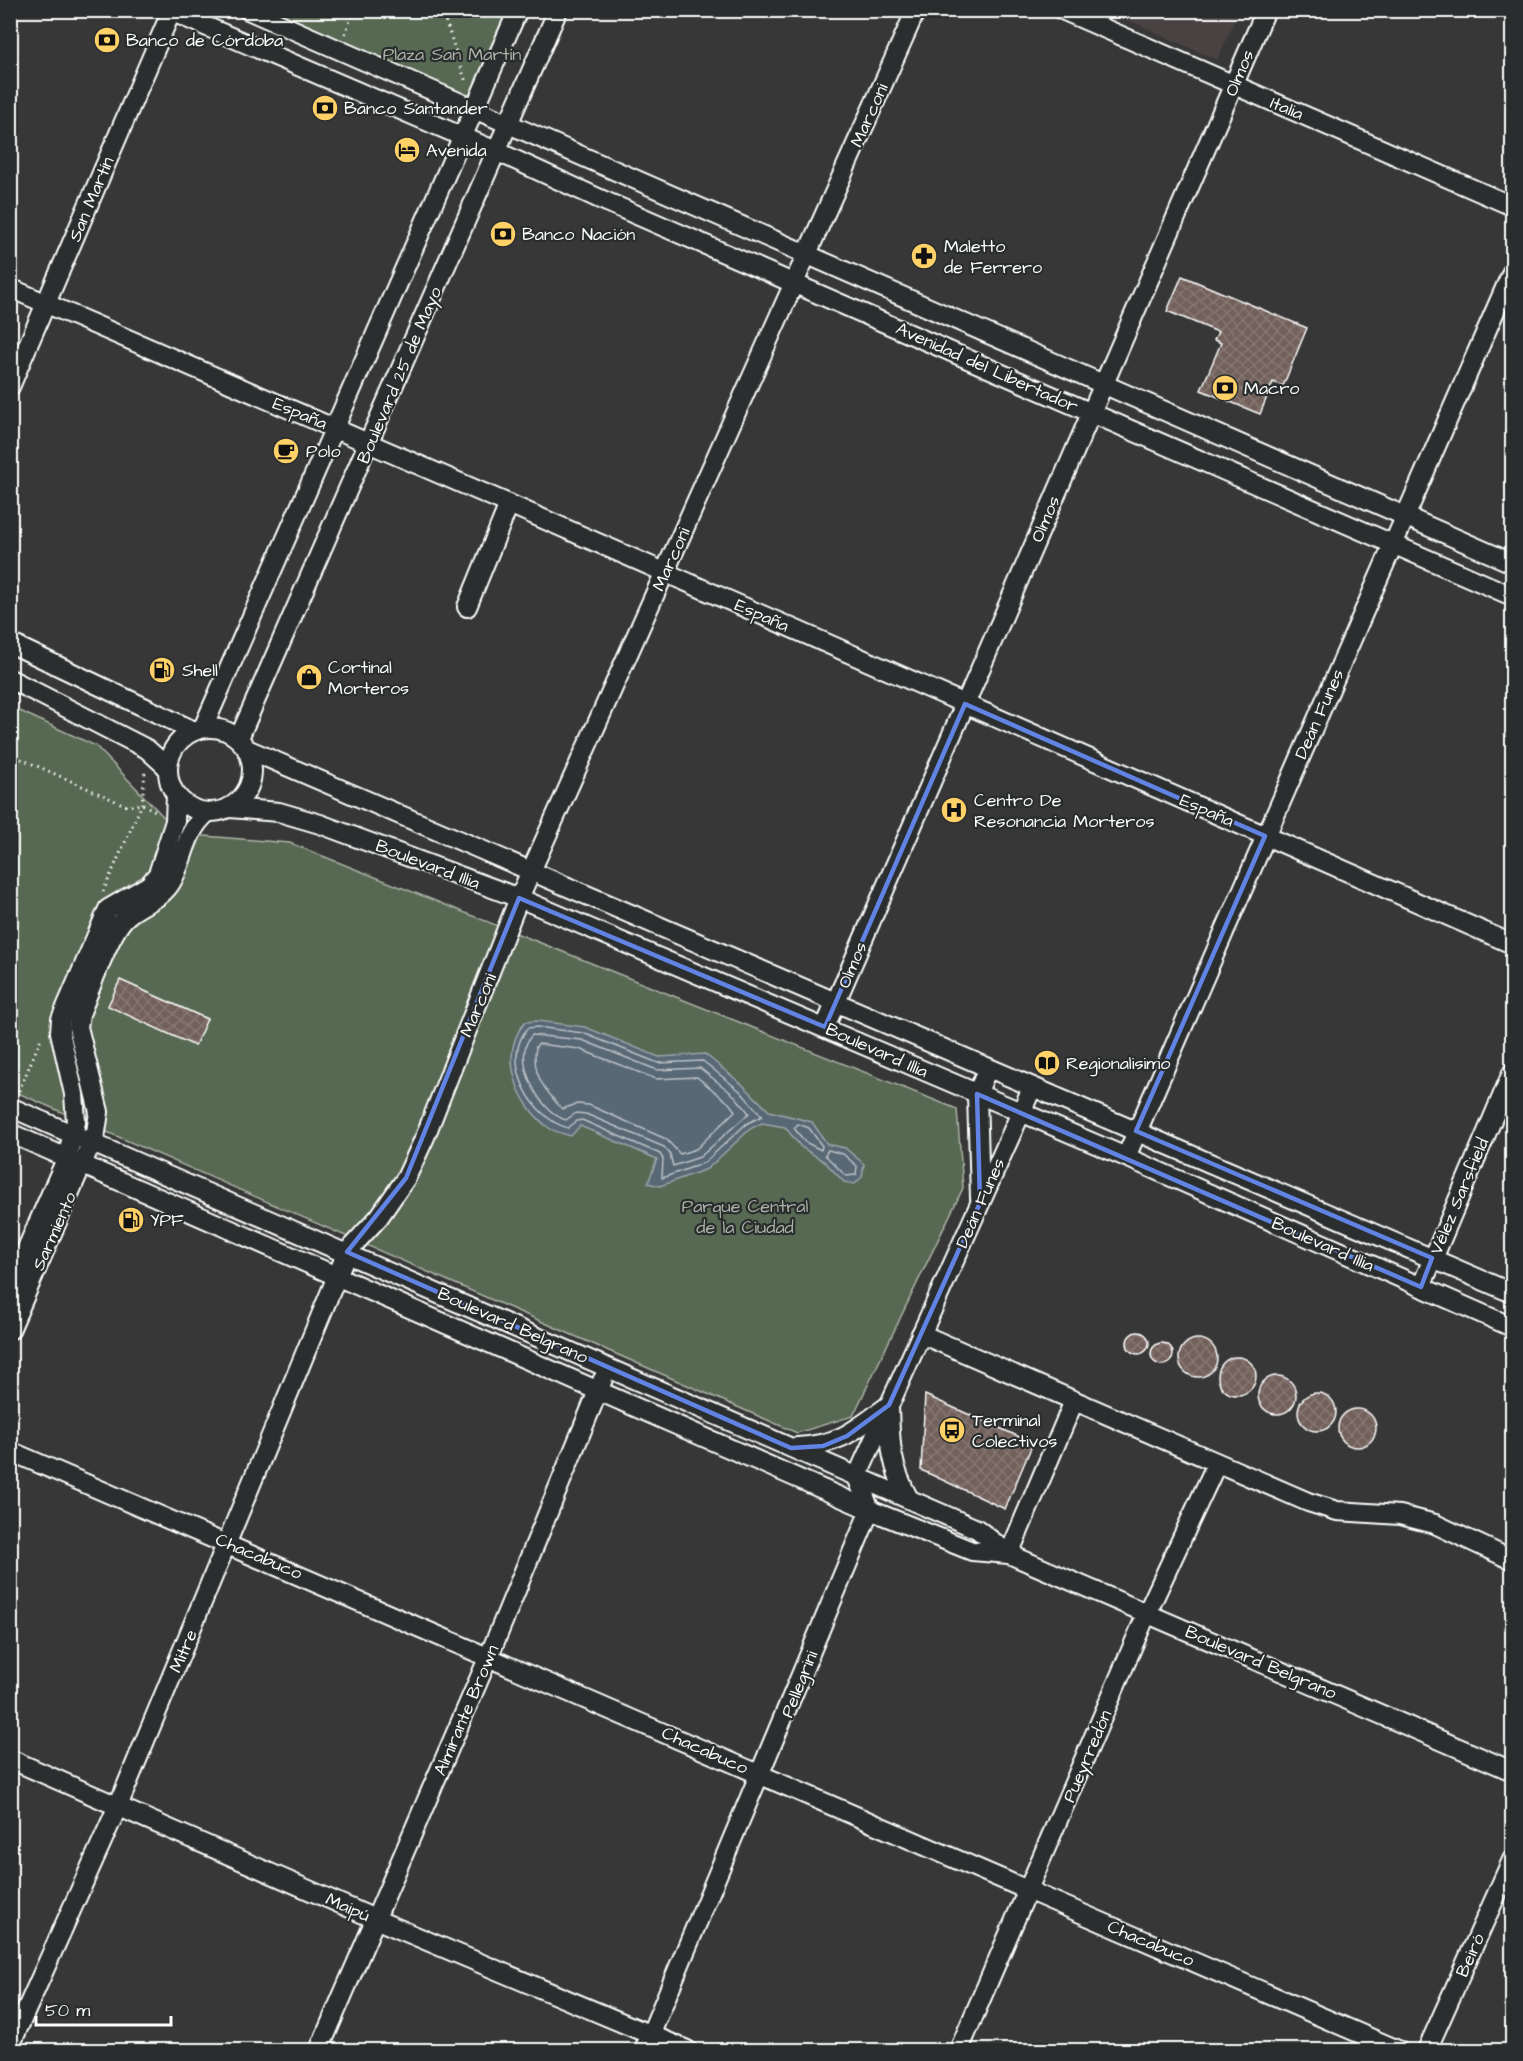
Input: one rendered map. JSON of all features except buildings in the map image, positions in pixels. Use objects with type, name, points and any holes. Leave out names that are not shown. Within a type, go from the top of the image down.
[{"type":"street","name":"Avenidad del Libertador","points":[[248,10],[1512,563]]},
{"type":"street","name":"Boulevard 25 de Mayo","points":[[168,768],[176,746],[199,730],[336,428],[518,10]]},
{"type":"street","name":"Boulevard 25 de Mayo","points":[[243,744],[370,443],[558,10]]},
{"type":"street","name":"Marconi","points":[[347,1252],[379,1217],[406,1178],[425,1137],[519,898],[916,10]]},
{"type":"street","name":"Italia","points":[[1062,10],[1512,206]]},
{"type":"street","name":"Olmos","points":[[825,1028],[1266,10]]},
{"type":"street","name":"Avenidad del Libertador","points":[[170,11],[462,139],[496,151],[1512,596]]},
{"type":"street","name":"San Martín","points":[[10,387],[170,11]]},
{"type":"street","name":"Deán Funes","points":[[1126,1157],[1512,272]]},
{"type":"street","name":"España","points":[[10,288],[666,572],[1512,944]]},
{"type":"street","points":[[467,607],[509,504]]},
{"type":"street","points":[[10,643],[199,730],[216,728],[243,744],[252,761],[253,775],[241,799],[230,808],[207,813],[196,822],[189,833],[172,880],[163,894],[126,917],[93,963],[61,1019],[60,1032],[74,1094],[75,1161]]},
{"type":"street","points":[[10,679],[147,749],[168,768],[170,782],[176,795],[184,804],[207,813]]},
{"type":"street","name":"Boulevard Illia","points":[[243,744],[532,873],[1512,1293]]},
{"type":"street","points":[[75,1161],[93,1144],[99,1112],[78,1027],[93,963],[108,909],[150,885],[158,874],[175,821],[176,795]]},
{"type":"street","name":"Boulevard Illia","points":[[230,808],[279,813],[320,824],[519,898],[1126,1157],[1512,1327]]},
{"type":"street","points":[[980,1203],[977,1094],[988,1068]]},
{"type":"street","name":"Vélez Sarsfield","points":[[1421,1287],[1512,1073]]},
{"type":"street","name":"Deán Funes","points":[[924,1327],[1032,1088]]},
{"type":"street","name":"Boulevard Belgrano","points":[[10,1107],[347,1252],[977,1529],[1009,1554],[1512,1771]]},
{"type":"street","name":"Boulevard Belgrano","points":[[10,1133],[870,1510],[972,1551],[1009,1554]]},
{"type":"street","name":"Sarmiento","points":[[10,1287],[75,1161]]},
{"type":"street","name":"Sarmiento","points":[[10,1330],[75,1161]]},
{"type":"street","name":"Mitre","points":[[10,2046],[118,1806],[347,1252]]},
{"type":"street","points":[[870,1510],[857,1477],[924,1327],[1074,1401],[1308,1502],[1337,1511],[1400,1515],[1435,1524],[1512,1560]]},
{"type":"street","name":"Almirante Brown","points":[[319,2050],[489,1656],[608,1367]]},
{"type":"street","points":[[1009,1554],[1074,1401]]},
{"type":"street","points":[[791,1448],[823,1446],[847,1436],[889,1405]]},
{"type":"street","points":[[889,1405],[890,1448],[895,1474],[909,1499]]},
{"type":"street","name":"Chacabuco","points":[[10,1451],[228,1543],[1398,2050]]},
{"type":"street","name":"Pueyrredón","points":[[959,2050],[1030,1891],[1147,1613],[1217,1463]]},
{"type":"street","name":"Pellegrini","points":[[647,2043],[762,1775],[870,1510]]},
{"type":"street","name":"Maipú","points":[[10,1759],[375,1919],[647,2043],[687,2050]]},
{"type":"street","name":"Beiró","points":[[1427,2050],[1512,1860]]},
{"type":"path","points":[[338,50],[354,10]]},
{"type":"path","points":[[442,10],[475,110]]},
{"type":"path","points":[[10,754],[127,806],[142,804],[175,821]]},
{"type":"highlighted area","points":[[965,704],[1265,836],[1136,1131],[1432,1258],[1421,1287],[977,1094],[980,1203],[889,1405],[847,1436],[823,1446],[791,1448],[347,1252],[406,1178],[519,898],[825,1027]]},
{"type":"shaded area","points":[[1239,10],[1217,60],[1108,11]]},
{"type":"green space","name":"Plaza San Martín","points":[[248,11],[518,11],[475,110]]},
{"type":"green space","name":"Parque Central de la Ciudad","points":[[11,707],[96,746],[180,834],[290,843],[957,1109],[963,1188],[853,1416],[797,1433],[11,1090]]},
{"type":"water","points":[[537,1021],[585,1027],[659,1057],[705,1054],[744,1086],[769,1111],[812,1122],[827,1144],[845,1148],[864,1164],[862,1177],[855,1184],[844,1182],[825,1162],[801,1147],[785,1127],[762,1123],[750,1129],[707,1169],[660,1186],[648,1183],[657,1159],[580,1126],[571,1136],[554,1131],[528,1106],[515,1078],[512,1064],[513,1049],[517,1035],[525,1022]]},
{"type":"place","name":"Banco de Córdoba","points":[[107,40]]},
{"type":"place","name":"Banco Santander","points":[[325,108]]},
{"type":"place","name":"Avenida","points":[[407,150]]},
{"type":"place","name":"Banco Nación","points":[[503,234]]},
{"type":"place","name":"Maletto de Ferrero","points":[[924,256]]},
{"type":"place","name":"Macro","points":[[1225,388]]},
{"type":"place","name":"Polo","points":[[286,451]]},
{"type":"place","name":"Shell","points":[[162,670]]},
{"type":"place","name":"Cortinal Morteros","points":[[309,677]]},
{"type":"place","name":"Centro De Resonancia Morteros","points":[[954,810]]},
{"type":"place","name":"Regionalisimo","points":[[1047,1063]]},
{"type":"place","name":"YPF","points":[[131,1220]]},
{"type":"place","name":"Terminal Colectivos","points":[[952,1430]]}]
